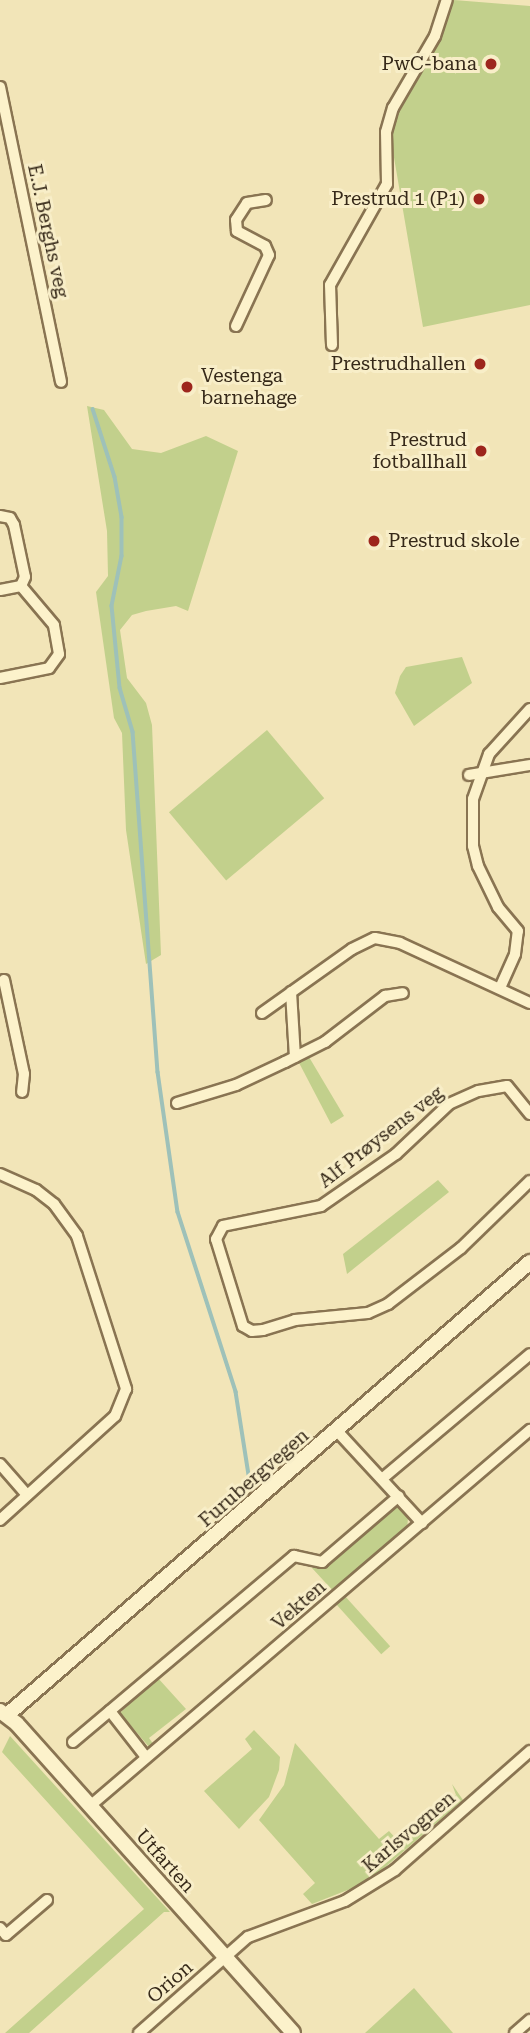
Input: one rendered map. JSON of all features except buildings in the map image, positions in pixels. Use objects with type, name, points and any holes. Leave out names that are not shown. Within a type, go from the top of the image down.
[{"type":"main road","name":"Furubergvegen","points":[[4,1714],[338,1432],[530,1262]]},
{"type":"main road","name":"Utfarten","points":[[4,1714],[293,2033]]},
{"type":"street","points":[[332,345],[330,285],[387,184],[386,132],[393,108],[435,36],[447,0]]},
{"type":"street","name":"E.J. Berghs veg","points":[[0,87],[61,382]]},
{"type":"street","points":[[236,326],[269,255],[265,247],[237,231],[236,220],[247,203],[266,200]]},
{"type":"street","points":[[0,516],[10,518],[14,525],[25,577],[21,586]]},
{"type":"street","points":[[0,590],[21,586]]},
{"type":"street","points":[[0,678],[49,668],[59,654],[54,625],[21,586]]},
{"type":"street","points":[[500,988],[515,954],[519,931],[498,907],[475,855],[475,774],[496,744],[530,709]]},
{"type":"street","points":[[475,774],[530,765]]},
{"type":"street","points":[[262,1013],[352,949],[375,938],[400,943],[530,1003]]},
{"type":"street","points":[[4,981],[24,1074],[22,1092]]},
{"type":"street","points":[[291,992],[295,1057]]},
{"type":"street","points":[[177,1103],[236,1085],[295,1057],[325,1042],[385,996],[402,993]]},
{"type":"street","name":"Alf Prøysens veg","points":[[530,1114],[507,1086],[478,1091],[449,1104],[396,1154],[321,1206],[223,1226],[216,1239],[243,1326],[252,1331],[263,1330],[295,1320],[368,1313],[388,1304],[461,1248],[530,1181]]},
{"type":"street","points":[[0,1174],[36,1190],[54,1204],[77,1236],[126,1390],[115,1416],[0,1520]]},
{"type":"street","points":[[383,1478],[530,1354]]},
{"type":"street","name":"Vekten","points":[[90,1806],[530,1430]]},
{"type":"street","points":[[338,1432],[422,1523]]},
{"type":"street","points":[[0,1464],[27,1495]]},
{"type":"street","points":[[73,1742],[294,1556],[323,1562],[399,1496]]},
{"type":"street","points":[[110,1711],[146,1757]]},
{"type":"street","name":"Karlsvognen","points":[[225,1957],[266,1927],[363,1892],[530,1751]]},
{"type":"street","points":[[0,1928],[6,1935],[47,1900]]},
{"type":"street","name":"Orion","points":[[139,2033],[225,1957]]},
{"type":"street","points":[[515,2033],[530,2020]]},
{"type":"green space","points":[[454,0],[530,6],[530,305],[423,327],[391,140],[398,114],[443,33]]},
{"type":"green space","points":[[87,406],[104,410],[132,449],[161,453],[206,436],[238,451],[188,611],[176,606],[146,611],[132,615],[120,630],[127,678],[146,703],[152,725],[161,955],[146,964],[126,830],[122,733],[114,718],[96,592],[108,576],[107,531]]},
{"type":"green space","points":[[462,657],[472,683],[414,726],[395,693],[406,667]]},
{"type":"green space","points":[[267,730],[324,798],[226,880],[169,812]]},
{"type":"green space","points":[[306,1052],[344,1116],[331,1124],[296,1057]]},
{"type":"green space","points":[[438,1180],[449,1192],[347,1274],[343,1254]]},
{"type":"green space","points":[[396,1505],[408,1517],[407,1532],[335,1593],[312,1568],[325,1564]]},
{"type":"green space","points":[[344,1595],[390,1646],[381,1654],[335,1603]]},
{"type":"green space","points":[[157,1677],[186,1709],[149,1738],[154,1745],[150,1748],[120,1713]]},
{"type":"green space","points":[[254,1730],[280,1757],[279,1770],[269,1797],[239,1829],[204,1791],[252,1749],[245,1739]]},
{"type":"green space","points":[[10,1736],[170,1912],[164,1912],[29,2033],[5,2033],[144,1909],[2,1752]]},
{"type":"green space","points":[[295,1743],[379,1839],[389,1831],[401,1844],[456,1795],[452,1784],[463,1800],[368,1882],[312,1904],[303,1894],[315,1883],[259,1820],[284,1785]]},
{"type":"green space","points":[[414,1988],[453,2033],[365,2033]]},
{"type":"waterway","points":[[93,409],[115,477],[122,517],[122,556],[112,606],[120,688],[133,732],[158,1072],[178,1212],[236,1392],[251,1488]]},
{"type":"place","name":"PwC-bana","points":[[491,64]]},
{"type":"place","name":"Prestrud 1 (P1)","points":[[479,199]]},
{"type":"place","name":"Prestrudhallen","points":[[480,364]]},
{"type":"place","name":"Vestenga barnehage","points":[[187,387]]},
{"type":"place","name":"Prestrud fotballhall","points":[[481,451]]},
{"type":"place","name":"Prestrud skole","points":[[374,541]]}]
